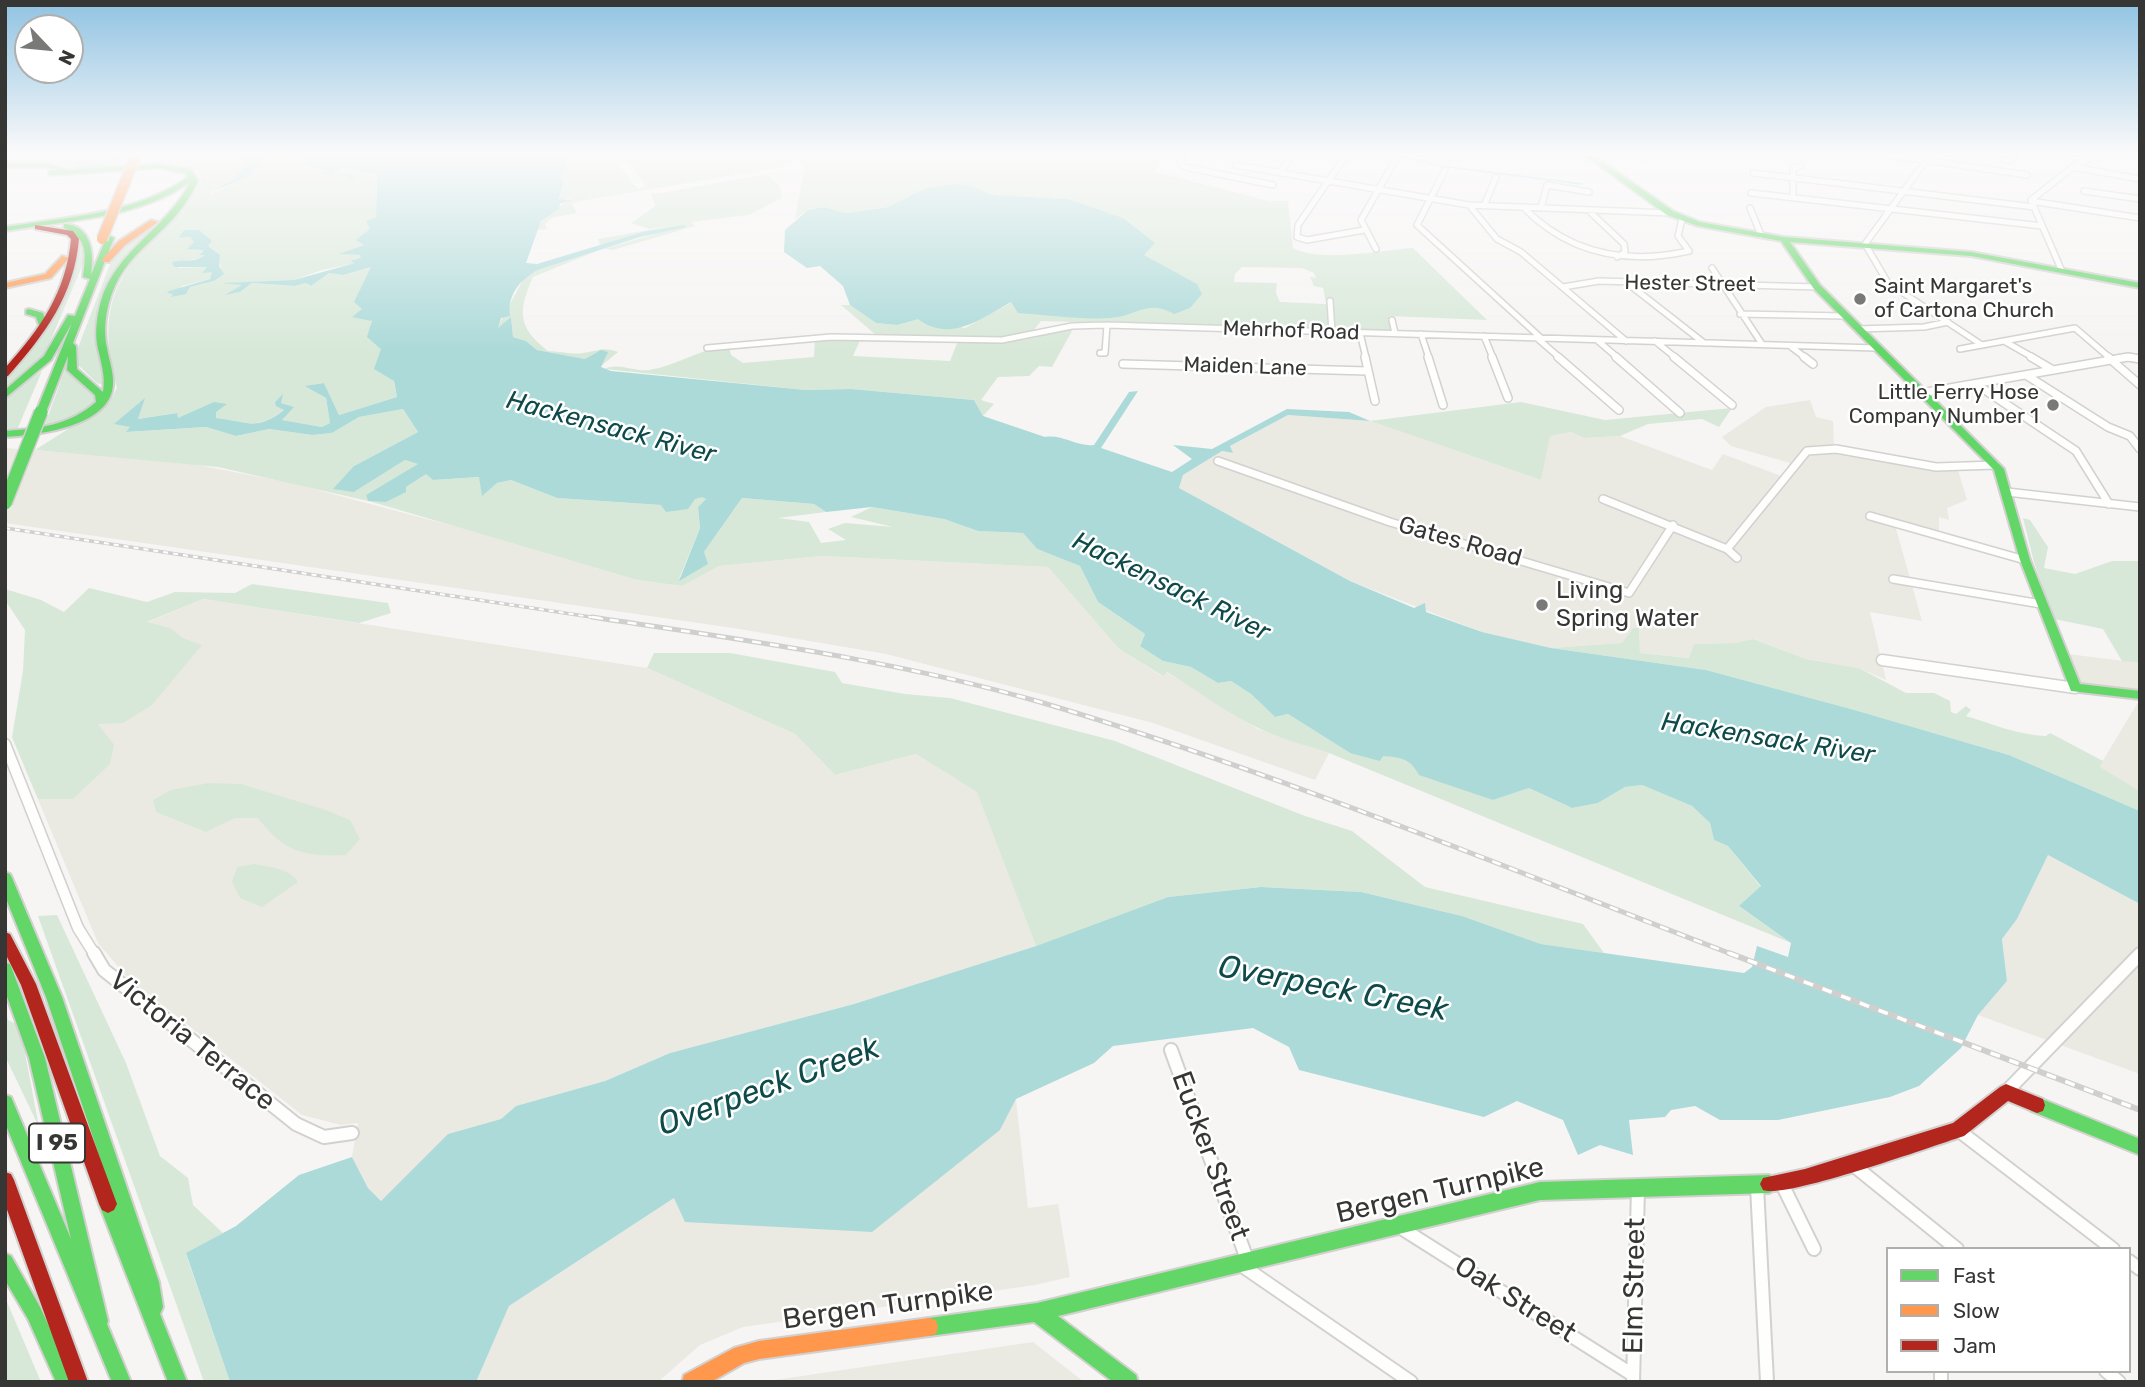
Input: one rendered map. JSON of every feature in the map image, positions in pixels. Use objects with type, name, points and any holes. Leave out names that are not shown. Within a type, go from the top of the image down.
[{"type":"main road","points":[[5,230],[56,220]]},
{"type":"main road","points":[[5,503],[37,412],[113,220]]},
{"type":"main road","points":[[106,238],[114,220]]},
{"type":"main road","points":[[89,281],[119,245],[156,220]]},
{"type":"main road","points":[[10,433],[45,431],[70,424],[101,403],[110,386],[101,334],[108,291],[128,257],[165,220]]},
{"type":"main road","points":[[1693,220],[1784,239],[1971,254],[2140,286]]},
{"type":"main road","points":[[5,230],[68,226],[84,233],[90,250],[89,281]]},
{"type":"main road","points":[[5,374],[41,328],[70,269],[75,240],[67,230],[38,227]]},
{"type":"main road","points":[[1784,239],[1817,287],[1996,465],[2007,492],[2025,559],[2075,688],[2140,695]]},
{"type":"main road","points":[[55,277],[75,240]]},
{"type":"main road","points":[[5,286],[46,277],[54,272],[65,258]]},
{"type":"main road","points":[[5,360],[22,349],[41,328],[40,315],[29,312]]},
{"type":"main road","points":[[72,323],[71,367],[100,394],[101,403]]},
{"type":"main road","points":[[5,395],[48,358],[72,323]]},
{"type":"main road","points":[[5,481],[37,412]]},
{"type":"main road","points":[[5,878],[45,972],[84,1082],[150,1282],[157,1323]]},
{"type":"main road","points":[[5,938],[28,984],[139,1288],[157,1323],[178,1382]]},
{"type":"main road","name":"I 95","points":[[5,969],[37,1058],[99,1321]]},
{"type":"main road","points":[[2006,1092],[2140,1147]]},
{"type":"main road","name":"Bergen Turnpike","points":[[691,1382],[741,1355],[759,1350],[1037,1312],[1540,1191],[1757,1186],[1805,1178],[1958,1130],[2006,1092]]},
{"type":"main road","name":"I 95","points":[[5,1103],[74,1271],[99,1321],[122,1382]]},
{"type":"main road","points":[[2115,1137],[2140,1155]]},
{"type":"main road","points":[[5,1180],[79,1382]]},
{"type":"main road","points":[[5,1262],[34,1313],[66,1382]]},
{"type":"main road","points":[[1037,1312],[1129,1382]]},
{"type":"street","points":[[1302,220],[1298,225],[1297,237],[1307,240],[1364,230]]},
{"type":"street","points":[[1361,220],[1364,230],[1376,242],[1376,248]]},
{"type":"street","points":[[1421,220],[1418,225],[1619,410]]},
{"type":"street","points":[[1481,220],[1497,239],[1521,252],[1626,341]]},
{"type":"street","points":[[1536,220],[1558,240],[1617,257],[1638,260],[1689,251],[1678,236],[1676,220]]},
{"type":"street","points":[[1598,220],[1623,244],[1625,252],[1617,257]]},
{"type":"street","points":[[1755,220],[1761,235]]},
{"type":"street","points":[[1883,220],[1865,244],[1888,283],[1982,345]]},
{"type":"street","points":[[1986,220],[2042,226]]},
{"type":"street","points":[[2039,220],[2061,269]]},
{"type":"street","points":[[1712,268],[1762,344]]},
{"type":"street","name":"Hester Street","points":[[1563,287],[1599,281],[1817,287]]},
{"type":"street","points":[[1626,282],[1704,343]]},
{"type":"street","points":[[1330,301],[1332,332]]},
{"type":"street","points":[[1740,314],[1845,316]]},
{"type":"street","points":[[1392,320],[1395,333]]},
{"type":"street","points":[[1857,329],[1924,327],[1948,322]]},
{"type":"street","points":[[1100,353],[1105,353],[1107,325]]},
{"type":"street","name":"Mehrhof Road","points":[[707,348],[831,337],[1002,340],[1072,326],[1107,325],[1876,348]]},
{"type":"street","points":[[1960,349],[2075,328],[2140,385]]},
{"type":"street","points":[[1360,333],[1375,401]]},
{"type":"street","points":[[1421,334],[1443,405]]},
{"type":"street","points":[[1484,336],[1508,398]]},
{"type":"street","points":[[1597,340],[1680,412]]},
{"type":"street","points":[[1655,341],[1732,405]]},
{"type":"street","points":[[2004,341],[2053,370]]},
{"type":"street","points":[[1789,345],[1813,364]]},
{"type":"street","points":[[1921,393],[2140,353]]},
{"type":"street","points":[[2128,357],[2140,359]]},
{"type":"street","name":"Maiden Lane","points":[[1122,364],[1367,371]]},
{"type":"street","points":[[2026,375],[2130,436],[2140,449]]},
{"type":"street","points":[[1976,384],[2076,451],[2109,504]]},
{"type":"street","points":[[1727,549],[1802,454],[1812,449],[1836,449],[1936,467],[1996,465]]},
{"type":"street","name":"Gates Road","points":[[1218,461],[1390,522],[1629,593],[1672,526]]},
{"type":"street","points":[[2007,492],[2140,507]]},
{"type":"street","points":[[1603,499],[1727,549],[1737,558]]},
{"type":"street","points":[[1870,516],[2025,559]]},
{"type":"street","points":[[1893,579],[2041,604]]},
{"type":"street","points":[[1882,660],[2075,688]]},
{"type":"street","name":"Victoria Terrace","points":[[5,744],[78,929],[104,970],[296,1124],[324,1137],[352,1133]]},
{"type":"street","name":"Bergen Turnpike","points":[[2006,1092],[2140,954]]},
{"type":"street","name":"Eucker Street","points":[[1171,1050],[1245,1264]]},
{"type":"street","points":[[1958,1130],[2110,1247]]},
{"type":"street","points":[[1852,1164],[1942,1243]]},
{"type":"street","points":[[1780,1181],[1814,1249]]},
{"type":"street","points":[[1757,1186],[1767,1382]]},
{"type":"street","name":"Elm Street","points":[[1633,1378],[1638,1189]]},
{"type":"street","name":"Oak Street","points":[[1398,1226],[1633,1378]]},
{"type":"street","points":[[1245,1264],[1411,1382]]},
{"type":"shaded area","points":[[1810,400],[1816,417],[1833,421],[1834,448],[1957,467],[1967,500],[1947,508],[1949,520],[1939,517],[1939,537],[1895,525],[1922,621],[1870,612],[1886,680],[1859,668],[1806,659],[1753,639],[1735,643],[1694,644],[1690,658],[1640,653],[1639,627],[1633,628],[1623,643],[1551,648],[1482,632],[1350,581],[1179,488],[1183,475],[1222,451],[1232,453],[1230,446],[1288,415],[1370,421],[1541,480],[1549,436],[1571,432],[1584,438],[1620,436],[1712,470],[1723,454],[1781,476],[1790,463],[1731,446],[1722,437],[1766,407]]},
{"type":"shaded area","points":[[5,448],[178,461],[291,483],[461,528],[637,580],[681,586],[719,566],[822,556],[1048,567],[1119,649],[1162,676],[1166,672],[1208,696],[1216,704],[1258,729],[1329,753],[1315,780],[1153,723],[886,654],[733,628],[5,523]]},
{"type":"shaded area","points":[[203,599],[647,668],[795,734],[835,775],[916,754],[978,792],[1036,946],[854,1004],[670,1053],[605,1081],[516,1106],[501,1119],[448,1134],[381,1201],[368,1188],[352,1157],[358,1123],[341,1125],[302,1115],[127,977],[98,943],[12,737],[146,623]]},
{"type":"shaded area","points":[[2068,654],[2140,663],[2140,699],[2080,685]]},
{"type":"shaded area","points":[[2140,699],[2140,791],[2099,767]]},
{"type":"shaded area","points":[[2048,855],[2140,904],[2140,1074],[1978,1015],[2007,981],[2002,939],[2017,919]]},
{"type":"shaded area","points":[[1016,1099],[1028,1208],[1058,1204],[1070,1277],[1035,1285],[743,1327],[700,1345],[658,1382],[476,1382],[509,1306],[674,1198],[1000,1130]]},
{"type":"shaded area","points":[[1033,1342],[1084,1382],[761,1382]]},
{"type":"green space","points":[[163,220],[129,253],[106,287],[102,321],[107,386],[97,383],[76,363],[76,353],[112,259],[124,245]]},
{"type":"green space","points":[[171,220],[375,220],[365,245],[340,253],[360,255],[362,257],[357,263],[322,270],[294,280],[228,283],[244,285],[228,294],[240,292],[252,283],[295,286],[306,283],[311,286],[329,273],[343,275],[371,267],[363,308],[384,351],[397,397],[339,415],[324,383],[307,386],[326,398],[330,423],[322,427],[282,420],[293,407],[281,403],[282,396],[275,402],[285,409],[258,423],[215,418],[216,412],[177,418],[176,413],[138,419],[144,400],[116,424],[131,427],[127,432],[206,427],[236,436],[269,429],[312,435],[332,433],[359,417],[403,409],[418,432],[354,466],[354,492],[405,460],[419,464],[366,495],[368,501],[218,467],[35,450],[109,403],[117,388],[109,345],[111,308],[124,274]],"holes":[[[184,230],[199,230],[208,246],[217,253],[222,273],[214,281],[190,287],[186,294],[173,293],[182,286],[210,279],[213,272],[203,272],[208,267],[178,268],[183,261],[202,258],[206,254],[200,253],[205,250],[189,248],[195,242],[190,237],[178,238]]]},
{"type":"green space","points":[[550,220],[545,224],[547,229],[537,230],[541,221]]},
{"type":"green space","points":[[636,220],[710,220],[691,222],[695,226],[613,250],[604,249],[684,225],[600,245],[598,239],[671,226],[649,229],[631,223]]},
{"type":"green space","points":[[1108,220],[1290,220],[1293,248],[1305,252],[1334,255],[1413,248],[1487,320],[1389,316],[1392,331],[1041,321],[1029,336],[1002,340],[876,335],[841,305],[850,305],[876,323],[897,325],[918,318],[965,328],[1012,302],[1113,318],[1145,307],[1162,307],[1197,284],[1143,255],[1154,244]],"holes":[[[1242,267],[1302,268],[1314,273],[1316,278],[1310,277],[1314,286],[1323,288],[1326,304],[1280,302],[1276,293],[1277,283],[1234,282],[1235,274]]]},
{"type":"green space","points":[[77,232],[85,253],[83,264],[44,356],[5,390],[5,377],[38,339],[76,256]]},
{"type":"green space","points":[[597,251],[533,277],[525,300],[523,318],[530,334],[548,351],[579,353],[605,349],[618,352],[601,366],[596,353],[585,359],[537,350],[526,341],[513,337],[511,317],[501,329],[497,328],[524,278],[538,270]]},
{"type":"green space","points":[[1068,329],[1072,331],[1052,367],[1039,366],[1029,376],[998,377],[981,400],[994,404],[983,416],[974,400],[851,389],[806,390],[605,369],[615,366],[649,370],[708,350],[729,346],[731,355],[743,363],[814,357],[815,337],[861,338],[853,356],[950,361],[958,341],[1024,340]]},
{"type":"green space","points":[[67,364],[94,392],[96,403],[81,417],[43,430]]},
{"type":"green space","points":[[42,371],[17,430],[5,428],[5,397]]},
{"type":"green space","points":[[1521,402],[1605,420],[1732,408],[1719,427],[1702,419],[1648,424],[1620,436],[1584,438],[1571,432],[1550,436],[1541,480],[1370,421]]},
{"type":"green space","points":[[426,473],[433,480],[480,477],[482,495],[497,483],[511,480],[557,498],[661,505],[702,496],[706,499],[698,507],[700,528],[679,579],[704,552],[742,498],[814,504],[826,512],[778,518],[809,522],[821,543],[846,540],[828,529],[845,523],[893,527],[851,517],[872,507],[944,519],[978,531],[1023,533],[1037,549],[1080,566],[1098,602],[1145,634],[1140,645],[1163,661],[1191,667],[1218,683],[1231,681],[1251,694],[1275,717],[1288,714],[1350,753],[1402,757],[1493,800],[1529,788],[1572,808],[1598,803],[1625,787],[1642,785],[1692,806],[1710,823],[1714,840],[1728,846],[1761,887],[1740,907],[1791,943],[1329,753],[1273,735],[1244,721],[1167,672],[1163,676],[1119,649],[1048,567],[822,556],[719,566],[682,586],[637,580],[369,501],[386,501],[405,492],[406,487]]},
{"type":"green space","points":[[2023,518],[2030,520],[2048,547],[2044,568],[2075,574],[2112,561],[2140,561],[2140,663],[2122,661],[2103,629],[2054,619],[2034,562]]},
{"type":"green space","points":[[252,584],[388,603],[391,613],[359,623],[203,599],[147,622],[170,628],[183,638],[202,645],[152,705],[123,723],[98,724],[114,745],[110,764],[73,799],[38,799],[12,737],[23,671],[25,630],[5,600],[5,589],[41,600],[64,612],[89,588],[147,602],[175,592],[235,593]]},
{"type":"green space","points":[[1639,627],[1640,653],[1689,658],[1694,644],[1735,643],[1753,639],[1806,659],[1859,668],[1906,693],[1934,693],[1950,701],[1951,712],[1956,714],[1966,706],[1971,710],[1966,716],[1995,726],[2036,735],[2046,736],[2050,733],[2103,761],[2100,767],[2140,791],[2140,811],[2009,755],[1851,709],[1706,670],[1551,648],[1622,643],[1633,628]]},
{"type":"green space","points":[[654,653],[730,653],[835,672],[842,683],[905,694],[950,698],[1115,741],[1305,816],[1352,831],[1425,887],[1583,924],[1604,953],[1541,944],[1462,916],[1361,892],[1261,887],[1168,897],[1036,946],[977,792],[916,754],[835,775],[795,734],[647,668]]},
{"type":"green space","points":[[209,783],[241,784],[326,810],[350,820],[360,839],[346,855],[318,855],[287,846],[258,818],[235,818],[206,832],[156,812],[153,800],[171,790]]},
{"type":"green space","points":[[254,864],[284,871],[298,882],[262,907],[240,898],[232,882],[237,867]]},
{"type":"green space","points":[[57,915],[126,1063],[160,1156],[188,1178],[193,1205],[223,1233],[186,1254],[230,1382],[204,1382],[38,916]]},
{"type":"green space","points":[[5,1008],[8,1020],[16,1024],[25,1053],[39,1127],[5,1056]]},
{"type":"green space","points":[[5,1297],[41,1382],[5,1382]]},
{"type":"water","points":[[543,220],[526,263],[537,264],[643,232],[684,225],[686,227],[640,237],[538,270],[516,288],[511,301],[510,316],[501,318],[498,328],[511,317],[513,337],[526,341],[537,350],[585,359],[601,350],[608,352],[601,367],[611,371],[806,390],[851,389],[974,400],[983,416],[1045,437],[1057,437],[1088,445],[1094,445],[1129,392],[1138,391],[1101,448],[1172,472],[1192,459],[1173,445],[1212,449],[1287,409],[1349,412],[1370,421],[1288,415],[1230,446],[1233,453],[1222,451],[1183,475],[1179,488],[1350,581],[1414,608],[1425,603],[1426,612],[1482,632],[1551,648],[1706,670],[1851,709],[2009,755],[2140,811],[2140,904],[2048,855],[2017,919],[2002,939],[2007,981],[1978,1015],[1961,1048],[1919,1086],[1890,1097],[1778,1120],[1720,1120],[1695,1106],[1671,1110],[1665,1117],[1629,1120],[1633,1155],[1600,1145],[1578,1155],[1563,1120],[1517,1101],[1484,1117],[1299,1070],[1289,1047],[1253,1028],[1113,1046],[1094,1063],[1016,1099],[1000,1130],[872,1232],[685,1222],[674,1198],[509,1306],[476,1382],[230,1382],[186,1253],[236,1226],[299,1175],[352,1157],[368,1188],[381,1201],[448,1134],[501,1119],[516,1106],[605,1081],[670,1053],[854,1004],[1036,946],[1168,897],[1261,887],[1361,892],[1462,916],[1541,944],[1744,973],[1752,967],[1757,946],[1788,957],[1791,943],[1739,906],[1761,886],[1728,846],[1714,840],[1710,823],[1692,806],[1642,785],[1625,787],[1598,803],[1572,808],[1529,788],[1493,800],[1419,775],[1413,765],[1400,758],[1383,756],[1380,761],[1350,753],[1288,714],[1275,717],[1251,694],[1231,681],[1218,683],[1191,667],[1163,661],[1140,646],[1145,634],[1098,602],[1080,566],[1037,549],[1023,533],[978,531],[944,519],[872,507],[826,512],[814,504],[742,498],[704,552],[708,564],[679,581],[700,528],[698,507],[706,499],[702,497],[695,499],[688,509],[666,512],[661,505],[557,498],[511,480],[497,483],[482,496],[479,477],[433,480],[426,474],[406,487],[406,492],[386,502],[368,501],[366,495],[418,464],[405,460],[354,492],[333,489],[354,466],[418,432],[403,409],[359,417],[332,433],[312,435],[269,429],[236,436],[206,427],[126,432],[130,427],[114,424],[145,398],[138,419],[177,413],[178,418],[214,402],[227,404],[216,412],[216,418],[258,423],[284,410],[276,406],[275,402],[283,394],[281,403],[294,407],[282,420],[322,427],[330,423],[326,398],[305,386],[324,383],[339,415],[397,397],[394,381],[374,369],[381,349],[367,337],[372,321],[352,317],[362,309],[354,302],[371,267],[343,275],[329,273],[311,286],[306,283],[295,286],[252,283],[240,292],[225,295],[242,285],[221,283],[294,280],[355,263],[350,261],[361,258],[360,255],[338,254],[364,245],[356,240],[370,229],[366,221]]},
{"type":"water","points":[[797,220],[1125,220],[1155,243],[1144,255],[1197,284],[1202,294],[1190,308],[1174,314],[1149,308],[1111,318],[1064,317],[1018,313],[1011,302],[977,321],[954,329],[930,326],[918,319],[897,325],[876,323],[850,305],[843,286],[820,266],[807,268],[784,252],[785,230]]},
{"type":"water","points":[[184,230],[199,230],[212,241],[208,246],[220,255],[219,266],[224,274],[214,281],[190,287],[186,294],[171,297],[173,294],[167,293],[169,291],[210,279],[212,272],[202,273],[207,267],[174,267],[172,262],[194,260],[205,255],[199,255],[204,250],[187,249],[194,242],[190,237],[178,238]]},
{"type":"railway","points":[[5,528],[604,619]]},
{"type":"railway","points":[[592,617],[874,663],[1040,702],[1128,729],[1303,790],[1734,955]]},
{"type":"railway","points":[[1729,953],[2140,1110]]},
{"type":"traffic: fast","points":[[5,229],[65,220]]},
{"type":"traffic: fast","points":[[5,434],[33,432],[71,423],[104,400],[109,377],[102,346],[101,326],[109,290],[127,260],[168,220]]},
{"type":"traffic: fast","points":[[1687,220],[1784,239],[1971,254],[2140,286]]},
{"type":"traffic: fast","points":[[67,226],[81,234],[88,246],[87,277]]},
{"type":"traffic: fast","points":[[41,412],[110,238]]},
{"type":"traffic: fast","points":[[1784,239],[1817,287],[1999,469],[2025,560],[2075,688],[2140,695]]},
{"type":"traffic: fast","points":[[29,312],[40,315],[43,326]]},
{"type":"traffic: fast","points":[[5,395],[48,358],[71,317]]},
{"type":"traffic: fast","points":[[72,346],[72,370],[100,394],[101,403]]},
{"type":"traffic: fast","points":[[5,503],[41,412]]},
{"type":"traffic: fast","points":[[5,878],[54,997],[150,1282],[154,1307]]},
{"type":"traffic: fast","points":[[5,969],[37,1058],[99,1321]]},
{"type":"traffic: fast","points":[[5,1103],[122,1382]]},
{"type":"traffic: fast","points":[[2037,1105],[2140,1147]]},
{"type":"traffic: fast","points":[[929,1327],[1037,1312],[1540,1191],[1769,1184]]},
{"type":"traffic: fast","points":[[108,1204],[178,1382]]},
{"type":"traffic: fast","points":[[5,1262],[34,1313],[66,1382]]},
{"type":"traffic: fast","points":[[1037,1312],[1129,1382]]},
{"type":"traffic: slow","points":[[102,239],[110,220]]},
{"type":"traffic: slow","points":[[106,260],[122,243],[154,222]]},
{"type":"traffic: slow","points":[[5,286],[48,276],[65,258]]},
{"type":"traffic: slow","points":[[691,1382],[741,1355],[759,1350],[929,1327]]},
{"type":"traffic: jam","points":[[5,374],[42,329],[52,312],[61,295],[73,258],[75,239],[70,233],[38,227]]},
{"type":"traffic: jam","points":[[5,938],[28,984],[108,1204]]},
{"type":"traffic: jam","points":[[1769,1184],[1805,1178],[1958,1130],[2006,1092],[2037,1105]]},
{"type":"traffic: jam","points":[[5,1180],[79,1382]]},
{"type":"place","name":"Saint Margaret's of Cartona Church","points":[[1860,299]]},
{"type":"place","name":"Little Ferry Hose Company Number 1","points":[[2053,405]]},
{"type":"place","name":"Living Spring Water","points":[[1542,605]]},
{"type":"water label","name":"Hackensack River","points":[[611,428]]},
{"type":"water label","name":"Hackensack River","points":[[1171,587]]},
{"type":"water label","name":"Hackensack River","points":[[1768,739]]},
{"type":"water label","name":"Overpeck Creek","points":[[1333,989]]},
{"type":"water label","name":"Overpeck Creek","points":[[769,1087]]}]
